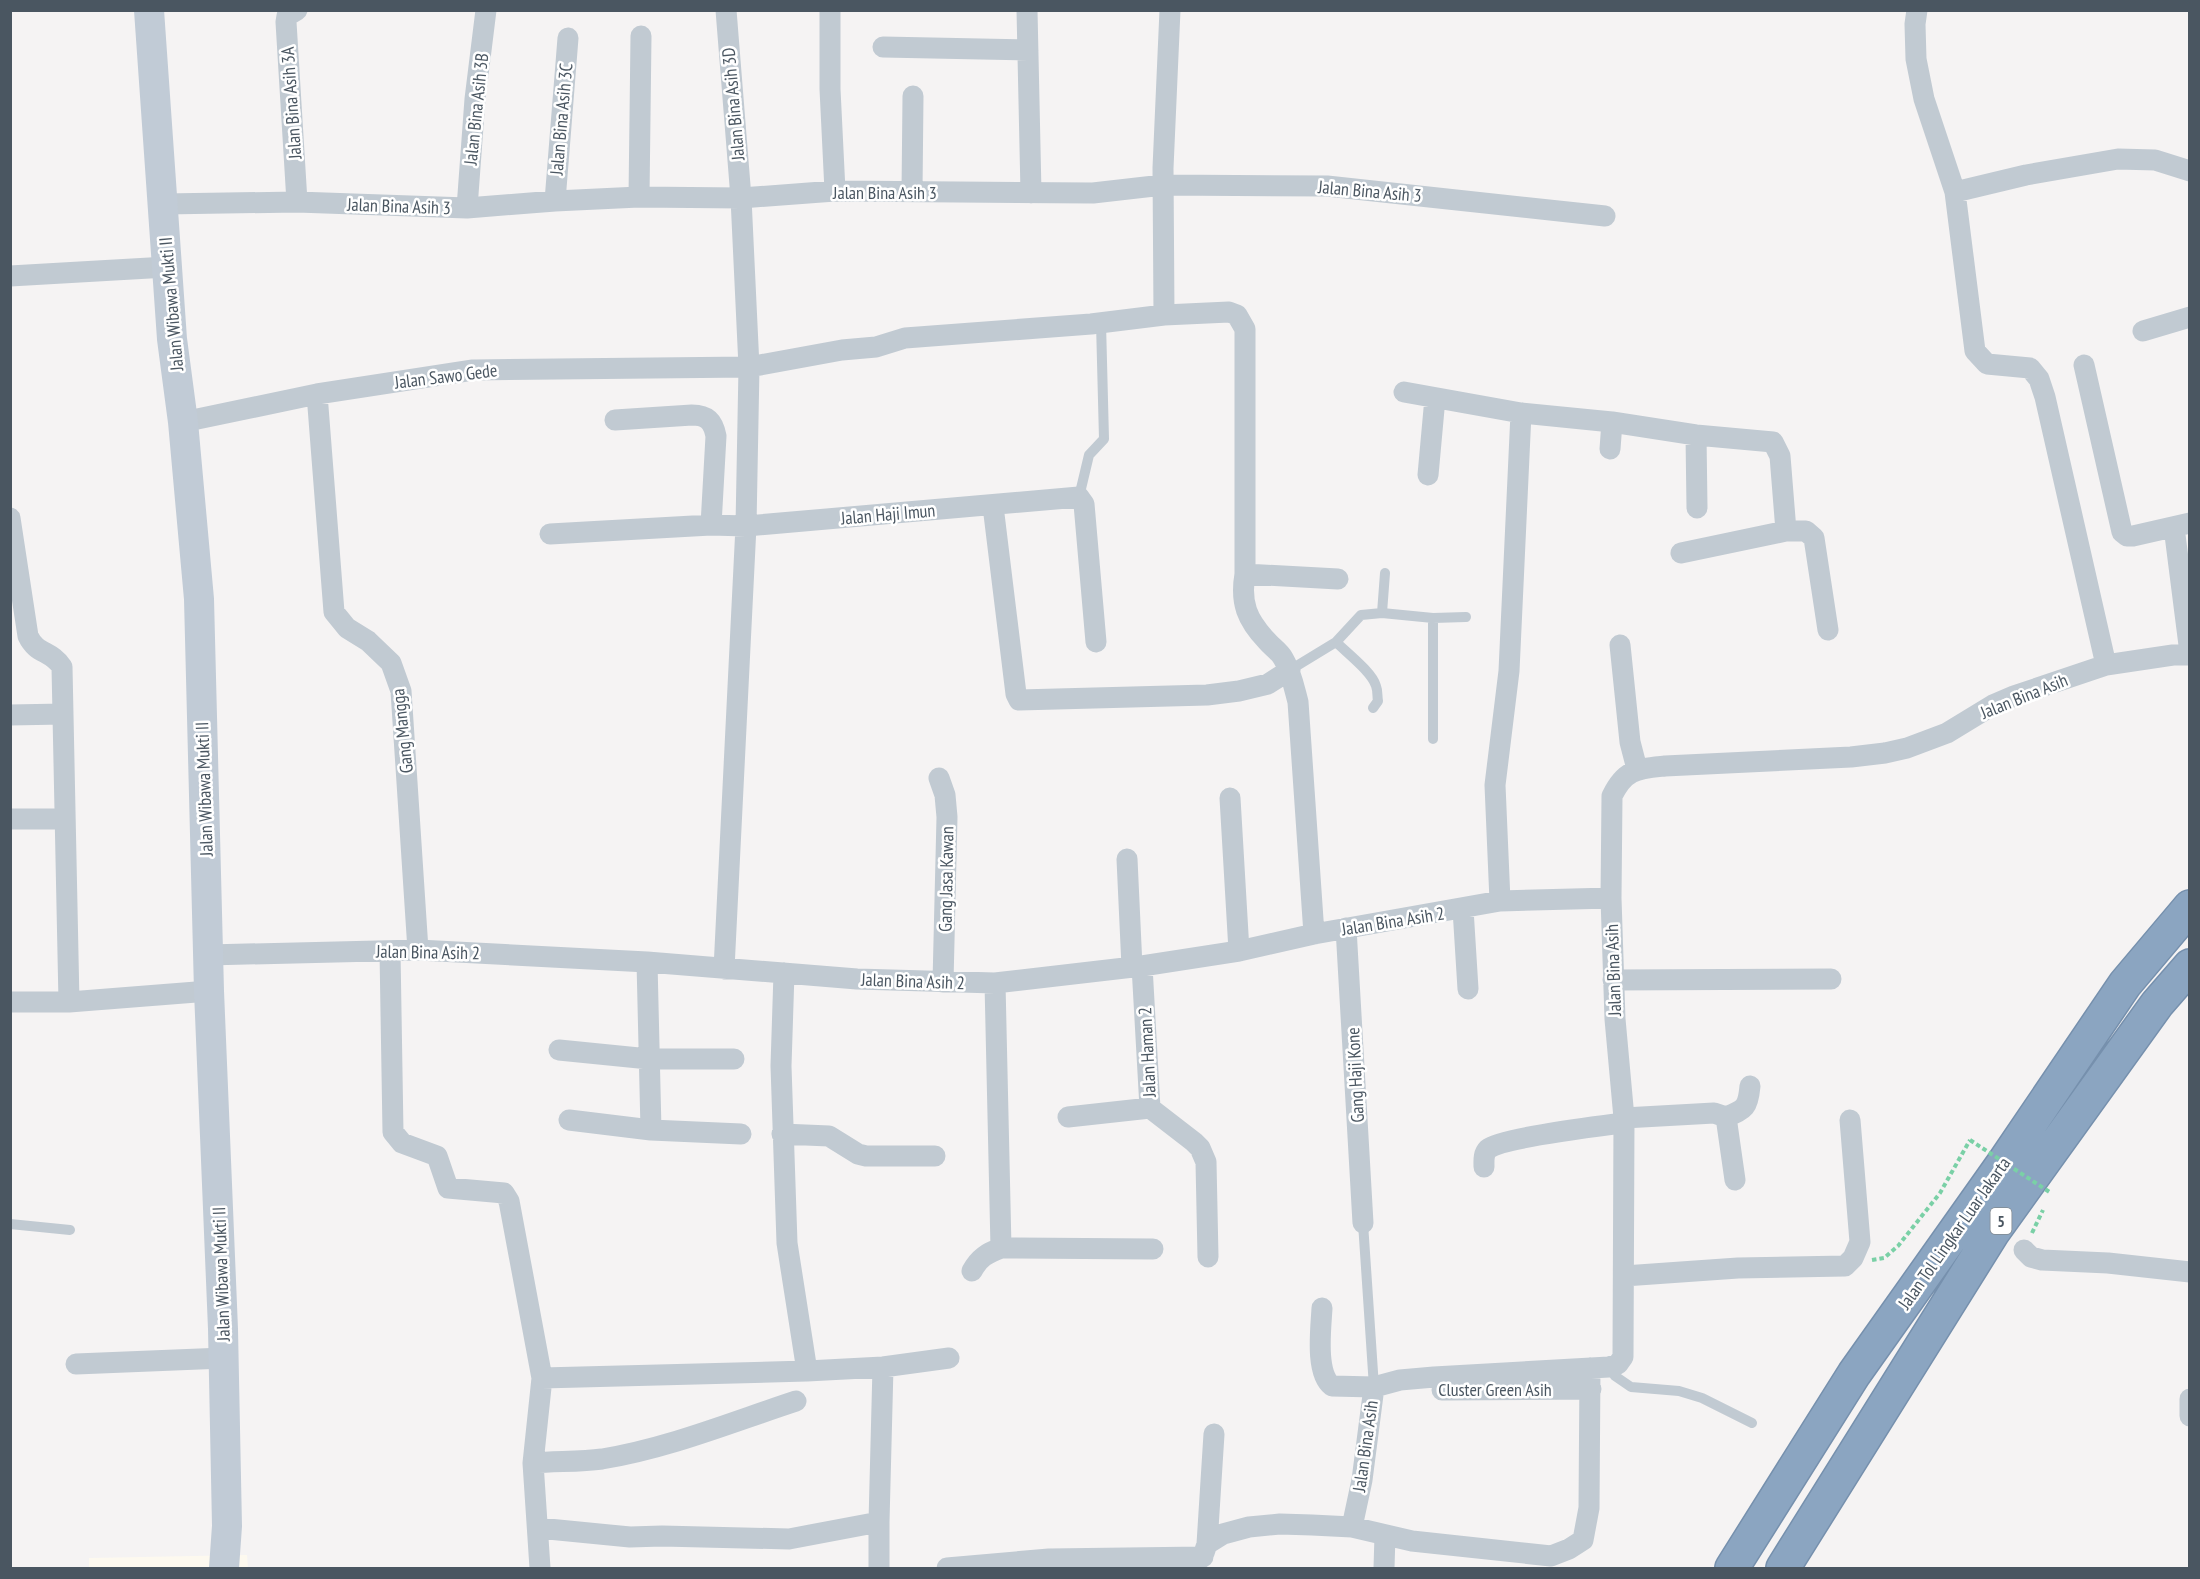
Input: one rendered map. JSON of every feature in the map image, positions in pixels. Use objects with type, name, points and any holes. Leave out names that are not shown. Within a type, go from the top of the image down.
[{"type":"highway","name":"Jalan Tol Lingkar Luar Jakarta","points":[[1732,1569],[1854,1374],[2005,1161],[2125,984],[2190,908]]},
{"type":"highway","name":"Jalan Tol Lingkar Luar Jakarta","points":[[1783,1569],[1993,1232],[2157,1004],[2190,966]]},
{"type":"main road","name":"Jalan Wibawa Mukti II","points":[[150,10],[172,339],[183,422],[199,599],[209,991],[224,1358],[227,1526],[224,1569]]},
{"type":"street","name":"Jalan Bina Asih 3A","points":[[297,10],[287,16],[286,22],[297,202]]},
{"type":"street","name":"Jalan Bina Asih 3B","points":[[467,208],[486,10]]},
{"type":"street","name":"Jalan Bina Asih 3D","points":[[724,969],[746,526],[749,368],[741,198],[726,10]]},
{"type":"street","points":[[830,10],[830,89],[835,191]]},
{"type":"street","points":[[1027,10],[1031,193]]},
{"type":"street","points":[[1164,315],[1163,185],[1165,86],[1170,10]]},
{"type":"street","points":[[1917,10],[1916,59],[1924,99],[1955,192],[1976,351],[1987,364],[2030,368],[2039,379],[2106,665]]},
{"type":"street","points":[[639,197],[641,36]]},
{"type":"street","name":"Jalan Bina Asih 3C","points":[[555,201],[568,38]]},
{"type":"street","points":[[883,48],[1028,50]]},
{"type":"street","points":[[912,192],[913,96]]},
{"type":"street","points":[[1955,192],[2025,175],[2118,159],[2156,160],[2190,171]]},
{"type":"street","name":"Jalan Bina Asih 3","points":[[164,204],[297,202],[467,208],[639,197],[741,198],[835,191],[1093,193],[1163,185],[1354,188],[1605,216]]},
{"type":"street","points":[[10,276],[167,267]]},
{"type":"street","name":"Jalan Sawo Gede","points":[[183,422],[317,394],[473,370],[749,368],[842,350],[876,347],[905,338],[1101,323],[1164,315],[1229,312],[1237,315],[1245,329],[1245,574],[1242,590],[1245,609],[1253,627],[1281,655],[1290,670]]},
{"type":"street","points":[[2143,331],[2190,317]]},
{"type":"street","points":[[2085,365],[2122,532],[2127,536],[2133,536],[2182,525],[2190,654]]},
{"type":"street","points":[[1404,392],[1521,413],[1612,422],[1696,435],[1773,442],[1780,456],[1786,531]]},
{"type":"street","name":"Gang Mangga","points":[[317,394],[334,612],[346,628],[368,641],[391,663],[401,691],[418,950]]},
{"type":"street","points":[[1428,475],[1436,398]]},
{"type":"street","points":[[1500,902],[1495,785],[1509,671],[1521,413]]},
{"type":"street","points":[[615,420],[692,415],[709,418],[716,436],[711,525]]},
{"type":"street","points":[[1610,448],[1612,422]]},
{"type":"street","points":[[1696,435],[1697,508]]},
{"type":"street","points":[[1079,497],[1084,504],[1096,642]]},
{"type":"street","name":"Jalan Haji Imun","points":[[550,534],[711,525],[746,526],[1079,497]]},
{"type":"street","points":[[993,506],[1016,694],[1019,700],[1207,695],[1268,684],[1290,670],[1298,702],[1314,934]]},
{"type":"street","points":[[10,518],[28,636],[36,649],[55,657],[62,667],[58,720],[59,819],[69,1002]]},
{"type":"street","points":[[1681,553],[1786,531],[1806,531],[1814,538],[1828,630]]},
{"type":"street","points":[[1245,574],[1338,579]]},
{"type":"street","points":[[1620,645],[1630,742],[1637,769]]},
{"type":"street","name":"Jalan Bina Asih","points":[[1352,1527],[1362,1480],[1374,1387],[1400,1380],[1600,1367],[1618,1364],[1623,1357],[1624,1120],[1615,1019],[1611,898],[1612,796],[1619,782],[1637,769],[1851,758],[1907,748],[1947,733],[1973,716],[2014,696],[2106,665],[2190,654]]},
{"type":"street","points":[[10,714],[58,720]]},
{"type":"street","name":"Gang Jasa Kawan","points":[[939,777],[945,795],[948,835],[944,982]]},
{"type":"street","points":[[1230,798],[1239,951]]},
{"type":"street","points":[[10,819],[59,819]]},
{"type":"street","name":"Jalan Haman 2","points":[[1127,859],[1150,1108],[1194,1142],[1200,1148],[1206,1162],[1208,1257]]},
{"type":"street","name":"Jalan Bina Asih 2","points":[[208,954],[418,950],[647,962],[892,981],[996,983],[1137,967],[1239,951],[1314,934],[1500,902],[1611,898]]},
{"type":"street","points":[[1463,909],[1468,989]]},
{"type":"street","name":"Gang Haji Kone","points":[[1346,928],[1363,1223]]},
{"type":"street","points":[[390,951],[393,1132],[402,1143],[437,1156],[448,1188],[504,1193],[509,1202],[542,1378],[533,1462],[540,1569]]},
{"type":"street","points":[[647,962],[651,1130]]},
{"type":"street","points":[[784,973],[781,1066],[787,1243],[807,1371]]},
{"type":"street","points":[[1613,980],[1832,979]]},
{"type":"street","points":[[996,983],[1001,1248]]},
{"type":"street","points":[[10,1002],[69,1002],[209,991]]},
{"type":"street","points":[[559,1050],[649,1059],[734,1059]]},
{"type":"street","points":[[1484,1167],[1484,1155],[1487,1150],[1529,1137],[1624,1120],[1714,1113],[1726,1118],[1747,1106],[1750,1086]]},
{"type":"street","points":[[1068,1117],[1150,1108]]},
{"type":"street","points":[[1726,1118],[1735,1180]]},
{"type":"street","points":[[569,1120],[651,1130],[741,1134]]},
{"type":"street","points":[[1624,1276],[1738,1268],[1845,1266],[1853,1258],[1860,1242],[1850,1120]]},
{"type":"street","points":[[783,1134],[829,1136],[858,1154],[866,1156],[935,1155]]},
{"type":"street","points":[[972,1271],[977,1262],[988,1252],[1001,1248],[1152,1249]]},
{"type":"street","points":[[2024,1250],[2031,1257],[2042,1260],[2108,1263],[2190,1272]]},
{"type":"street","points":[[1322,1308],[1321,1362],[1327,1383],[1332,1386],[1374,1387]]},
{"type":"street","points":[[76,1364],[224,1358]]},
{"type":"street","points":[[542,1378],[807,1371],[883,1367],[949,1358]]},
{"type":"street","points":[[879,1569],[883,1367]]},
{"type":"street","points":[[946,1569],[1049,1559],[1204,1557],[1236,1530],[1263,1525],[1352,1527],[1412,1541],[1551,1556],[1583,1540],[1589,1508],[1591,1389],[1600,1367]]},
{"type":"street","name":"Cluster Green Asih","points":[[1400,1390],[1591,1389]]},
{"type":"street","points":[[2189,1414],[2190,1399]]},
{"type":"street","points":[[533,1462],[599,1459],[633,1453],[664,1445],[796,1401]]},
{"type":"street","points":[[1204,1557],[1214,1434]]},
{"type":"street","points":[[538,1528],[630,1537],[789,1539],[879,1522]]},
{"type":"street","points":[[1384,1569],[1385,1535]]},
{"type":"lane","points":[[1079,497],[1089,455],[1104,439],[1101,323]]},
{"type":"lane","points":[[1382,613],[1385,573]]},
{"type":"lane","points":[[1290,670],[1336,642],[1361,615],[1382,613],[1433,618],[1467,617]]},
{"type":"lane","points":[[1433,618],[1433,739]]},
{"type":"lane","points":[[1336,642],[1366,670],[1376,685],[1378,701],[1372,708]]},
{"type":"lane","points":[[1363,1223],[1374,1387]]},
{"type":"lane","points":[[10,1224],[70,1230]]},
{"type":"lane","points":[[1600,1367],[1631,1386],[1679,1391],[1702,1398],[1752,1423]]},
{"type":"path","points":[[1845,1266],[1884,1258],[1898,1246],[1940,1193],[1970,1140],[2051,1193],[2024,1250]]},
{"type":"shaded area","points":[[247,1555],[248,1568],[89,1568],[89,1558]]}]
